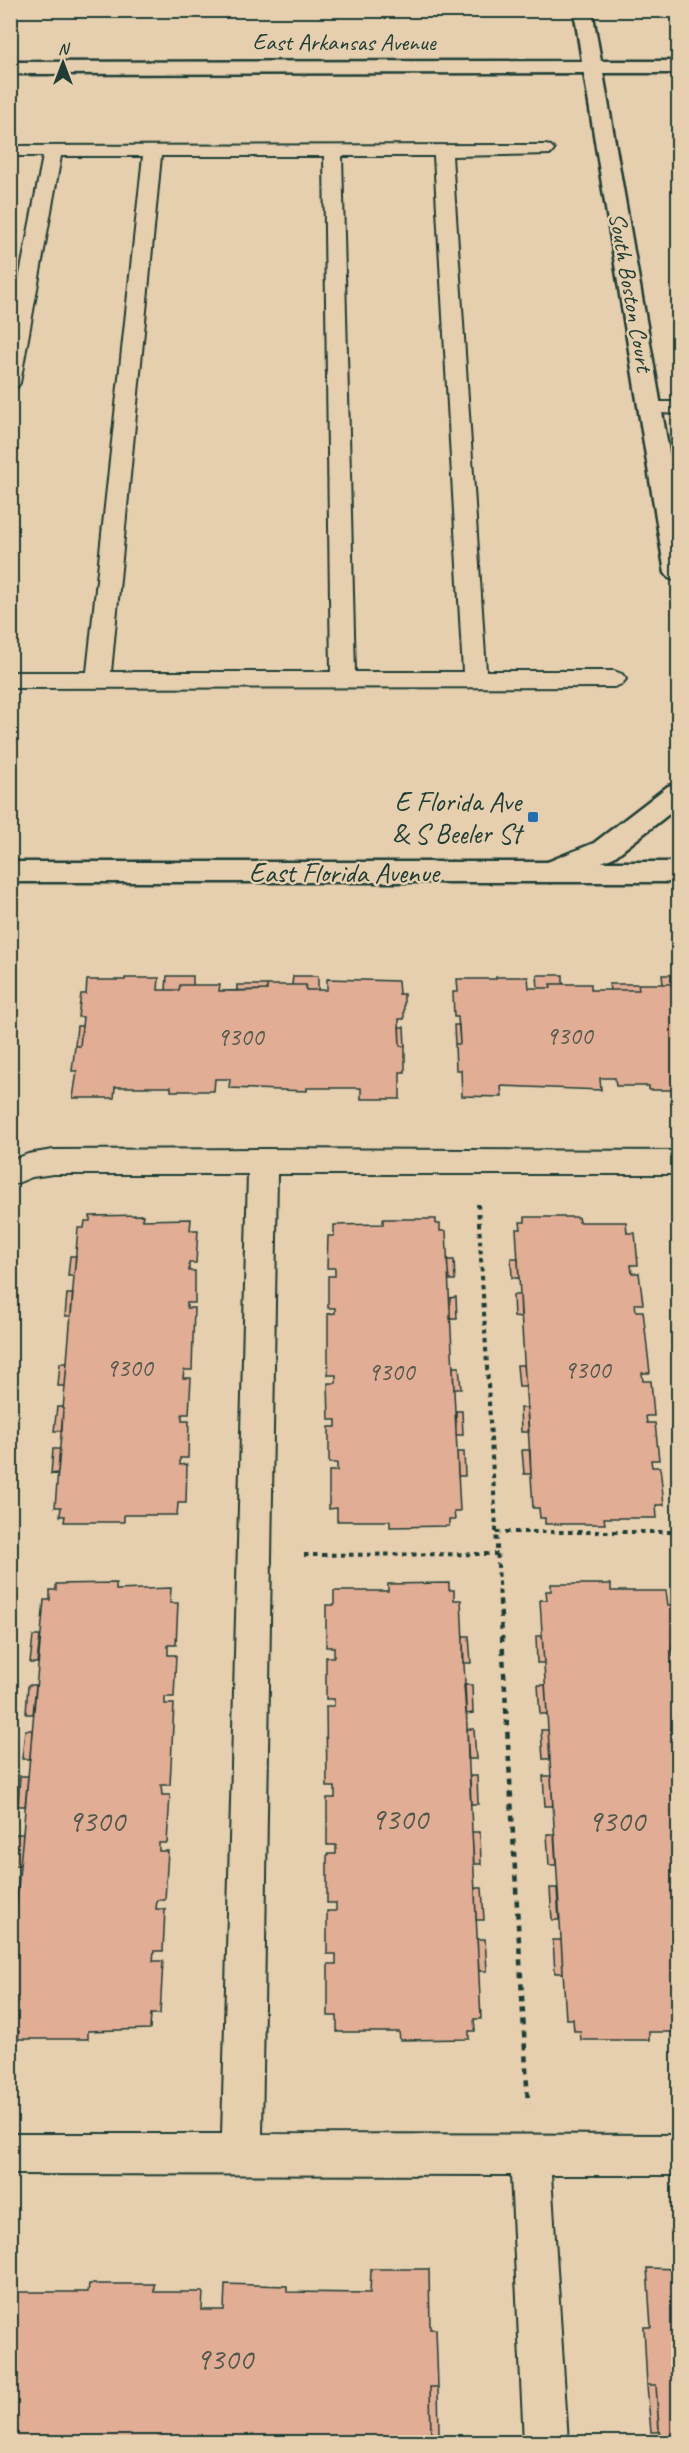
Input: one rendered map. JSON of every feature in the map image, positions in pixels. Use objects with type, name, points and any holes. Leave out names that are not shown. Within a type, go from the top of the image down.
[{"type":"street","name":"South Boston Court","points":[[582,10],[678,573]]},
{"type":"street","name":"East Arkansas Avenue","points":[[10,68],[678,67]]},
{"type":"street","points":[[549,872],[604,850],[678,793]]},
{"type":"street","name":"East Florida Avenue","points":[[10,872],[678,872]]},
{"type":"lane","points":[[98,680],[153,150]]},
{"type":"lane","points":[[333,150],[343,680]]},
{"type":"lane","points":[[443,150],[475,679]]},
{"type":"lane","points":[[10,151],[545,150]]},
{"type":"lane","points":[[10,383],[53,151]]},
{"type":"lane","points":[[651,408],[678,408]]},
{"type":"lane","points":[[10,680],[614,679]]},
{"type":"lane","points":[[242,2153],[262,1161]]},
{"type":"lane","points":[[10,1174],[28,1166],[53,1162],[678,1162]]},
{"type":"lane","points":[[10,2154],[678,2155]]},
{"type":"lane","points":[[530,2155],[546,2442]]},
{"type":"path","points":[[476,1162],[530,2155]]},
{"type":"path","points":[[496,1532],[678,1532]]},
{"type":"path","points":[[255,1555],[498,1554]]},
{"type":"building","points":[[537,975],[563,975],[563,984],[550,984],[551,988],[538,988]]},
{"type":"building","points":[[662,975],[678,975],[678,989],[677,984],[663,984]]},
{"type":"building","points":[[167,976],[193,976],[193,985],[180,985],[179,990],[166,990]]},
{"type":"building","points":[[293,976],[318,976],[318,990],[306,990],[306,985],[292,985]]},
{"type":"building","points":[[496,977],[528,977],[529,988],[551,988],[550,984],[591,984],[591,990],[639,990],[638,984],[677,984],[678,1090],[649,1090],[649,1086],[616,1086],[615,1078],[600,1078],[601,1090],[501,1086],[502,1097],[462,1096],[461,1070],[456,1070],[455,1044],[460,1044],[458,1017],[454,1017],[453,992],[458,992],[457,979],[496,979]]},
{"type":"building","points":[[125,978],[159,978],[158,990],[179,990],[180,985],[220,985],[219,991],[267,990],[267,985],[306,985],[306,990],[327,990],[327,979],[398,981],[399,994],[404,994],[404,1019],[399,1019],[400,1046],[405,1046],[405,1072],[400,1072],[400,1099],[361,1099],[361,1088],[307,1088],[307,1091],[229,1088],[230,1079],[215,1079],[214,1091],[171,1091],[171,1087],[115,1087],[114,1098],[73,1098],[77,1071],[72,1071],[75,1046],[80,1046],[83,1017],[78,1017],[81,994],[86,994],[87,980],[125,980]]},
{"type":"building","points":[[609,984],[638,984],[639,990],[610,990]]},
{"type":"building","points":[[237,985],[267,985],[267,990],[237,991]]},
{"type":"building","points":[[454,1025],[459,1025],[460,1044],[455,1044]]},
{"type":"building","points":[[77,1026],[82,1026],[80,1046],[75,1046]]},
{"type":"building","points":[[399,1027],[404,1027],[405,1046],[400,1046]]},
{"type":"building","points":[[143,1215],[142,1220],[191,1219],[190,1230],[198,1230],[196,1263],[189,1263],[189,1271],[195,1271],[195,1303],[187,1303],[187,1308],[194,1308],[192,1370],[184,1370],[183,1378],[191,1378],[189,1414],[182,1414],[182,1421],[189,1421],[188,1458],[180,1458],[180,1465],[187,1464],[186,1503],[178,1503],[177,1515],[124,1515],[124,1522],[64,1522],[65,1516],[60,1516],[61,1507],[55,1507],[78,1228],[84,1228],[85,1221],[90,1221],[90,1216]]},
{"type":"building","points":[[525,1217],[578,1217],[579,1222],[626,1222],[627,1233],[635,1233],[638,1265],[631,1265],[632,1273],[639,1273],[643,1304],[635,1304],[636,1311],[643,1311],[650,1373],[642,1373],[643,1381],[651,1381],[654,1416],[646,1416],[647,1423],[655,1423],[659,1460],[651,1460],[652,1467],[660,1467],[664,1505],[656,1505],[657,1518],[604,1518],[605,1524],[545,1524],[545,1518],[540,1518],[539,1508],[533,1508],[516,1229],[521,1229],[520,1222],[525,1222]]},
{"type":"building","points":[[383,1219],[436,1219],[436,1224],[440,1224],[440,1231],[446,1231],[460,1511],[454,1511],[455,1520],[449,1520],[449,1526],[390,1527],[390,1521],[337,1521],[337,1508],[329,1509],[329,1471],[337,1471],[337,1463],[329,1463],[329,1427],[336,1427],[336,1420],[329,1420],[328,1383],[336,1383],[336,1375],[328,1375],[328,1314],[335,1313],[335,1308],[328,1308],[328,1276],[335,1276],[335,1268],[327,1268],[328,1236],[334,1236],[334,1225],[383,1224]]},
{"type":"building","points":[[70,1256],[76,1256],[74,1276],[68,1276]]},
{"type":"building","points":[[511,1258],[518,1258],[519,1278],[512,1278]]},
{"type":"building","points":[[447,1260],[454,1260],[455,1280],[449,1280]]},
{"type":"building","points":[[67,1294],[73,1294],[71,1316],[65,1316]]},
{"type":"building","points":[[513,1295],[520,1295],[521,1318],[514,1317]]},
{"type":"building","points":[[456,1297],[457,1319],[450,1319],[450,1298]]},
{"type":"building","points":[[60,1363],[67,1363],[65,1386],[58,1386]]},
{"type":"building","points":[[517,1365],[524,1365],[526,1387],[519,1387]]},
{"type":"building","points":[[453,1367],[459,1367],[461,1389],[454,1389]]},
{"type":"building","points":[[57,1407],[63,1407],[62,1431],[54,1431]]},
{"type":"building","points":[[520,1408],[527,1408],[529,1432],[521,1432]]},
{"type":"building","points":[[456,1411],[462,1411],[463,1435],[456,1435]]},
{"type":"building","points":[[53,1449],[60,1449],[58,1473],[51,1474]]},
{"type":"building","points":[[522,1450],[530,1450],[531,1474],[524,1474]]},
{"type":"building","points":[[457,1452],[464,1452],[465,1476],[458,1476]]},
{"type":"building","points":[[116,1583],[116,1590],[171,1588],[170,1603],[178,1603],[176,1645],[168,1645],[168,1655],[176,1655],[174,1697],[165,1697],[165,1704],[174,1704],[170,1785],[161,1785],[162,1795],[170,1795],[167,1843],[159,1843],[159,1851],[168,1851],[165,1900],[157,1900],[156,1909],[165,1909],[163,1951],[154,1951],[153,1961],[163,1961],[160,2014],[151,2014],[150,2029],[88,2031],[88,2039],[18,2039],[19,2031],[13,2031],[14,2019],[10,2019],[10,1977],[44,1600],[50,1600],[50,1590],[56,1590],[56,1584]]},
{"type":"building","points":[[449,1583],[449,1590],[454,1590],[454,1600],[461,1600],[481,2019],[474,2019],[475,2031],[469,2031],[469,2039],[400,2040],[399,2032],[337,2032],[337,2016],[328,2016],[328,1964],[336,1964],[336,1954],[327,1954],[327,1911],[336,1911],[336,1903],[327,1903],[327,1854],[336,1854],[336,1845],[327,1845],[327,1798],[335,1798],[335,1787],[327,1787],[326,1706],[334,1706],[334,1699],[326,1699],[326,1657],[334,1657],[334,1647],[326,1647],[326,1605],[334,1605],[334,1591],[388,1591],[388,1584]]},
{"type":"building","points":[[551,1584],[611,1584],[611,1591],[666,1591],[668,1605],[676,1605],[678,1647],[672,1647],[673,1656],[678,1656],[678,2032],[649,2032],[649,2040],[581,2040],[580,2031],[574,2031],[573,2019],[566,2019],[540,1600],[547,1600],[546,1591],[551,1591]]},
{"type":"building","points":[[33,1636],[40,1636],[37,1663],[30,1663]]},
{"type":"building","points":[[463,1636],[469,1636],[471,1663],[463,1663]]},
{"type":"building","points":[[536,1636],[542,1636],[544,1663],[537,1663]]},
{"type":"building","points":[[28,1685],[36,1685],[33,1714],[26,1714]]},
{"type":"building","points":[[464,1685],[472,1685],[473,1713],[466,1714]]},
{"type":"building","points":[[538,1685],[545,1685],[547,1714],[540,1714]]},
{"type":"building","points":[[467,1729],[474,1729],[476,1759],[468,1759]]},
{"type":"building","points":[[25,1730],[32,1730],[30,1759],[22,1759]]},
{"type":"building","points":[[541,1730],[548,1730],[550,1759],[543,1759]]},
{"type":"building","points":[[20,1776],[28,1776],[25,1806],[18,1806]]},
{"type":"building","points":[[470,1776],[477,1776],[478,1804],[471,1804]]},
{"type":"building","points":[[543,1776],[551,1776],[553,1806],[545,1806]]},
{"type":"building","points":[[472,1832],[480,1832],[481,1864],[474,1864]]},
{"type":"building","points":[[15,1834],[23,1834],[20,1865],[12,1865]]},
{"type":"building","points":[[547,1834],[554,1834],[556,1865],[549,1865]]},
{"type":"building","points":[[10,1888],[18,1888],[15,1920],[10,1920]]},
{"type":"building","points":[[475,1888],[482,1888],[484,1920],[476,1920]]},
{"type":"building","points":[[550,1888],[557,1888],[559,1920],[552,1920]]},
{"type":"building","points":[[477,1939],[485,1939],[487,1971],[479,1971]]},
{"type":"building","points":[[553,1940],[561,1940],[563,1973],[555,1973]]},
{"type":"building","points":[[647,2268],[678,2269],[678,2442],[660,2442],[656,2385],[647,2385],[644,2327],[651,2327]]},
{"type":"building","points":[[371,2269],[429,2269],[430,2329],[436,2329],[438,2387],[430,2387],[431,2442],[10,2442],[10,2292],[88,2292],[89,2284],[154,2284],[154,2292],[203,2292],[202,2310],[224,2310],[225,2284],[287,2286],[287,2292],[370,2293]]},
{"type":"building","points":[[647,2385],[656,2385],[659,2432],[651,2432]]},
{"type":"building","points":[[430,2387],[438,2387],[439,2434],[431,2434]]},
{"type":"place","name":"E Florida Ave & S Beeler St","points":[[533,817]]}]
